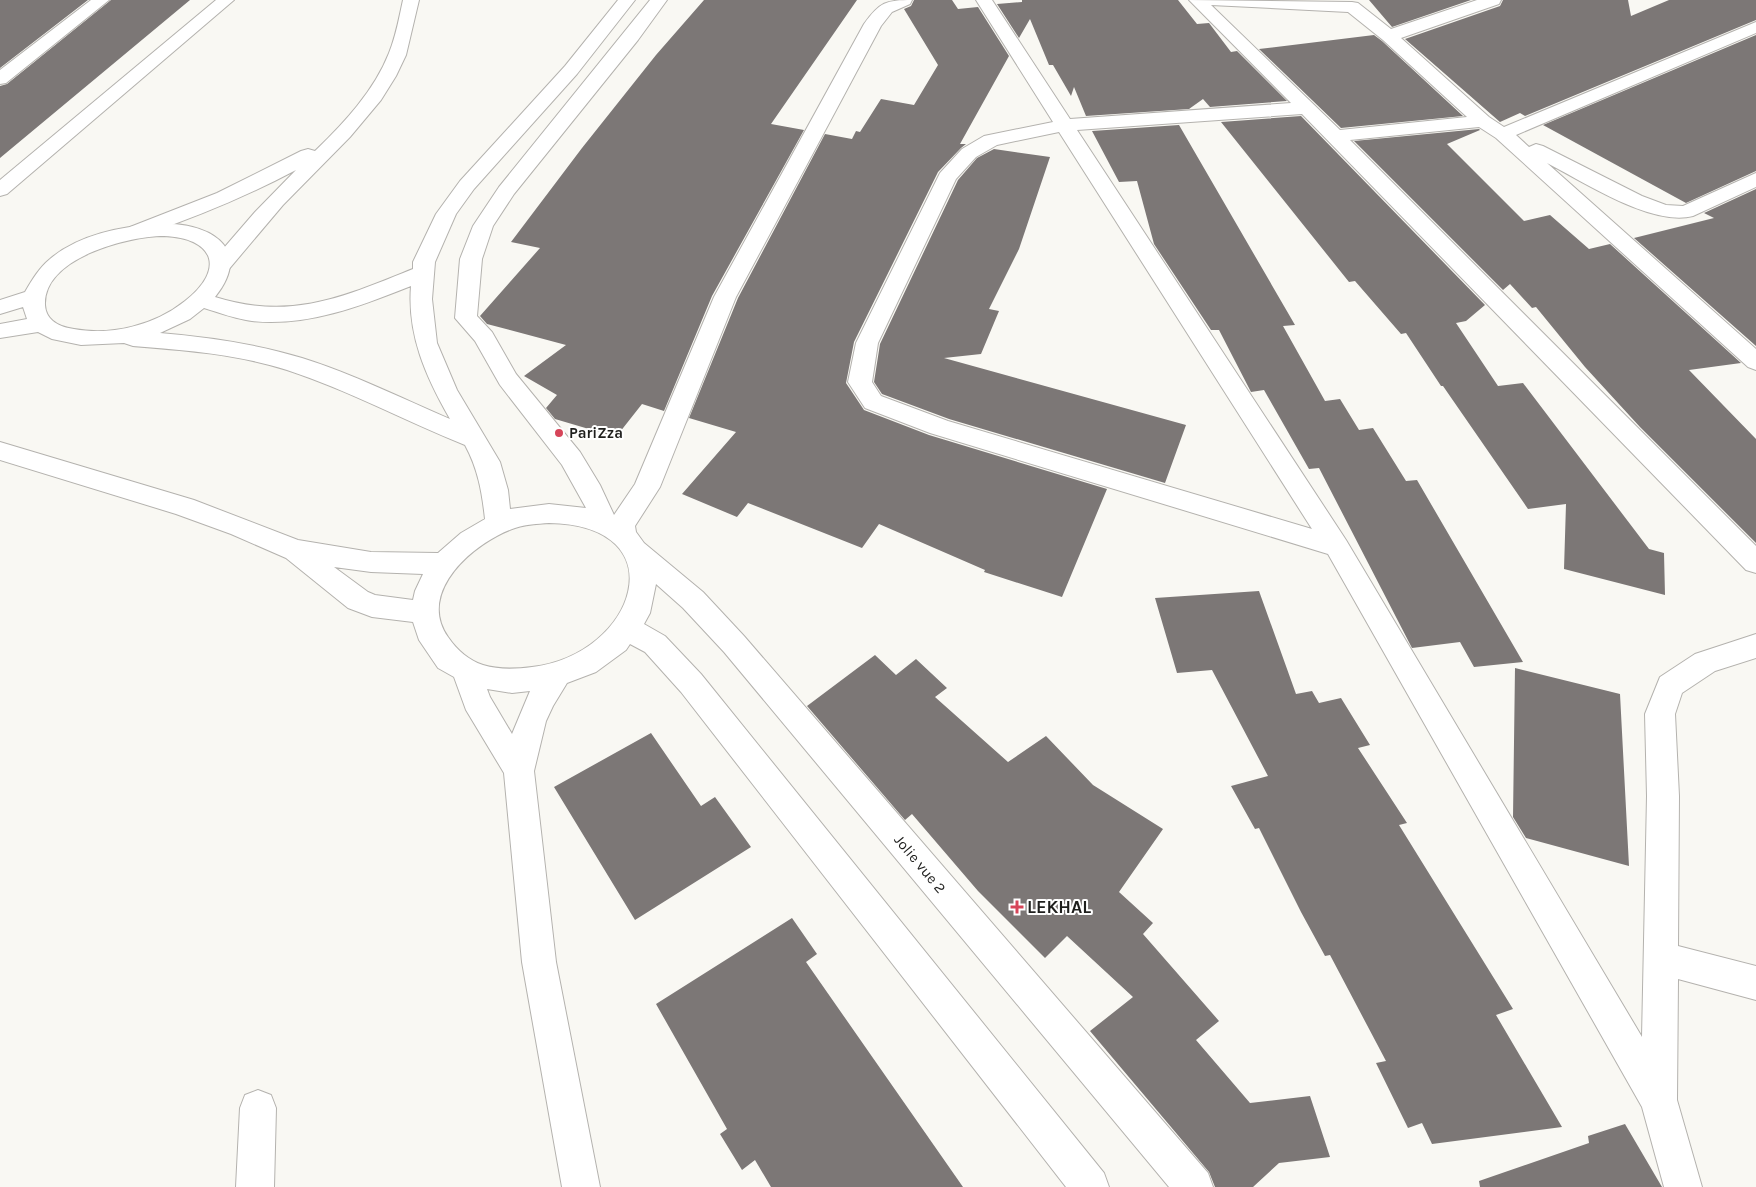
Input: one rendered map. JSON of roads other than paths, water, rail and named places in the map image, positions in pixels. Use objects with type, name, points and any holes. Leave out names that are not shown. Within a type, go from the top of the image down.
[{"type":"main road","points":[[0,79],[101,0]]},
{"type":"main road","points":[[0,190],[226,0]]},
{"type":"main road","points":[[111,338],[137,333],[161,324],[183,314],[201,300],[216,282],[221,264],[275,201],[364,109],[383,82],[396,57],[405,33],[411,0]]},
{"type":"main road","points":[[499,523],[492,476],[487,462],[445,390],[426,343],[421,299],[424,262],[446,214],[467,186],[570,70],[627,0]]},
{"type":"main road","points":[[621,537],[582,515],[554,513],[526,515],[499,523],[478,534],[458,548],[433,579],[427,596],[426,613],[428,630],[436,646],[450,660],[467,671],[494,680],[524,681],[556,676],[584,665],[609,649],[628,629],[641,602],[644,575],[621,537],[584,478],[536,413],[502,372],[481,333],[466,318],[471,259],[482,226],[506,191],[626,44],[659,0]]},
{"type":"main road","points":[[621,537],[622,525],[647,487],[725,297],[873,24],[886,8],[904,0]]},
{"type":"main road","points":[[984,0],[1337,547],[1658,1100],[1683,1187]]},
{"type":"main road","points":[[1197,0],[1335,136],[1756,563]]},
{"type":"main road","points":[[1213,0],[1354,4],[1482,121],[1503,134],[1635,200],[1663,211],[1686,212],[1756,179]]},
{"type":"main road","points":[[1389,36],[1493,0]]},
{"type":"main road","points":[[1503,134],[1756,27]]},
{"type":"main road","points":[[1307,108],[1065,125],[991,140],[969,153],[947,177],[867,343],[860,382],[873,402],[940,428],[1337,547]]},
{"type":"main road","points":[[1335,136],[1482,121]]},
{"type":"main road","points":[[1503,134],[1756,362]]},
{"type":"main road","points":[[337,138],[260,182],[197,210],[137,232],[97,242],[62,261],[49,272],[34,296],[36,316],[42,324],[54,332],[71,337],[208,345],[252,353],[294,364],[334,379],[473,439]]},
{"type":"main road","points":[[137,232],[179,231],[196,235],[210,242],[218,252],[221,264]]},
{"type":"main road","points":[[201,300],[250,314],[296,314],[344,304],[423,273]]},
{"type":"main road","points":[[0,307],[34,296]]},
{"type":"main road","points":[[0,332],[42,324]]},
{"type":"main road","points":[[0,451],[185,507],[240,527],[294,550],[371,562],[444,564]]},
{"type":"main road","name":"Jolie vue 2","points":[[621,537],[692,600],[734,644],[1194,1187]]},
{"type":"main road","points":[[294,550],[358,600],[372,606],[426,613]]},
{"type":"main road","points":[[628,629],[655,644],[691,683],[1090,1187]]},
{"type":"main road","points":[[1658,1100],[1663,796],[1660,714],[1670,686],[1705,662],[1756,646]]},
{"type":"main road","points":[[467,671],[476,701],[520,771]]},
{"type":"main road","points":[[556,676],[542,696],[532,719],[524,745],[520,771],[539,962],[581,1187]]},
{"type":"main road","points":[[1660,958],[1756,983]]},
{"type":"main road","points":[[255,1187],[258,1108]]},
{"type":"place","name":"PariZza","points":[[559,433]]},
{"type":"place","name":"LEKHAL","points":[[1017,907]]}]
